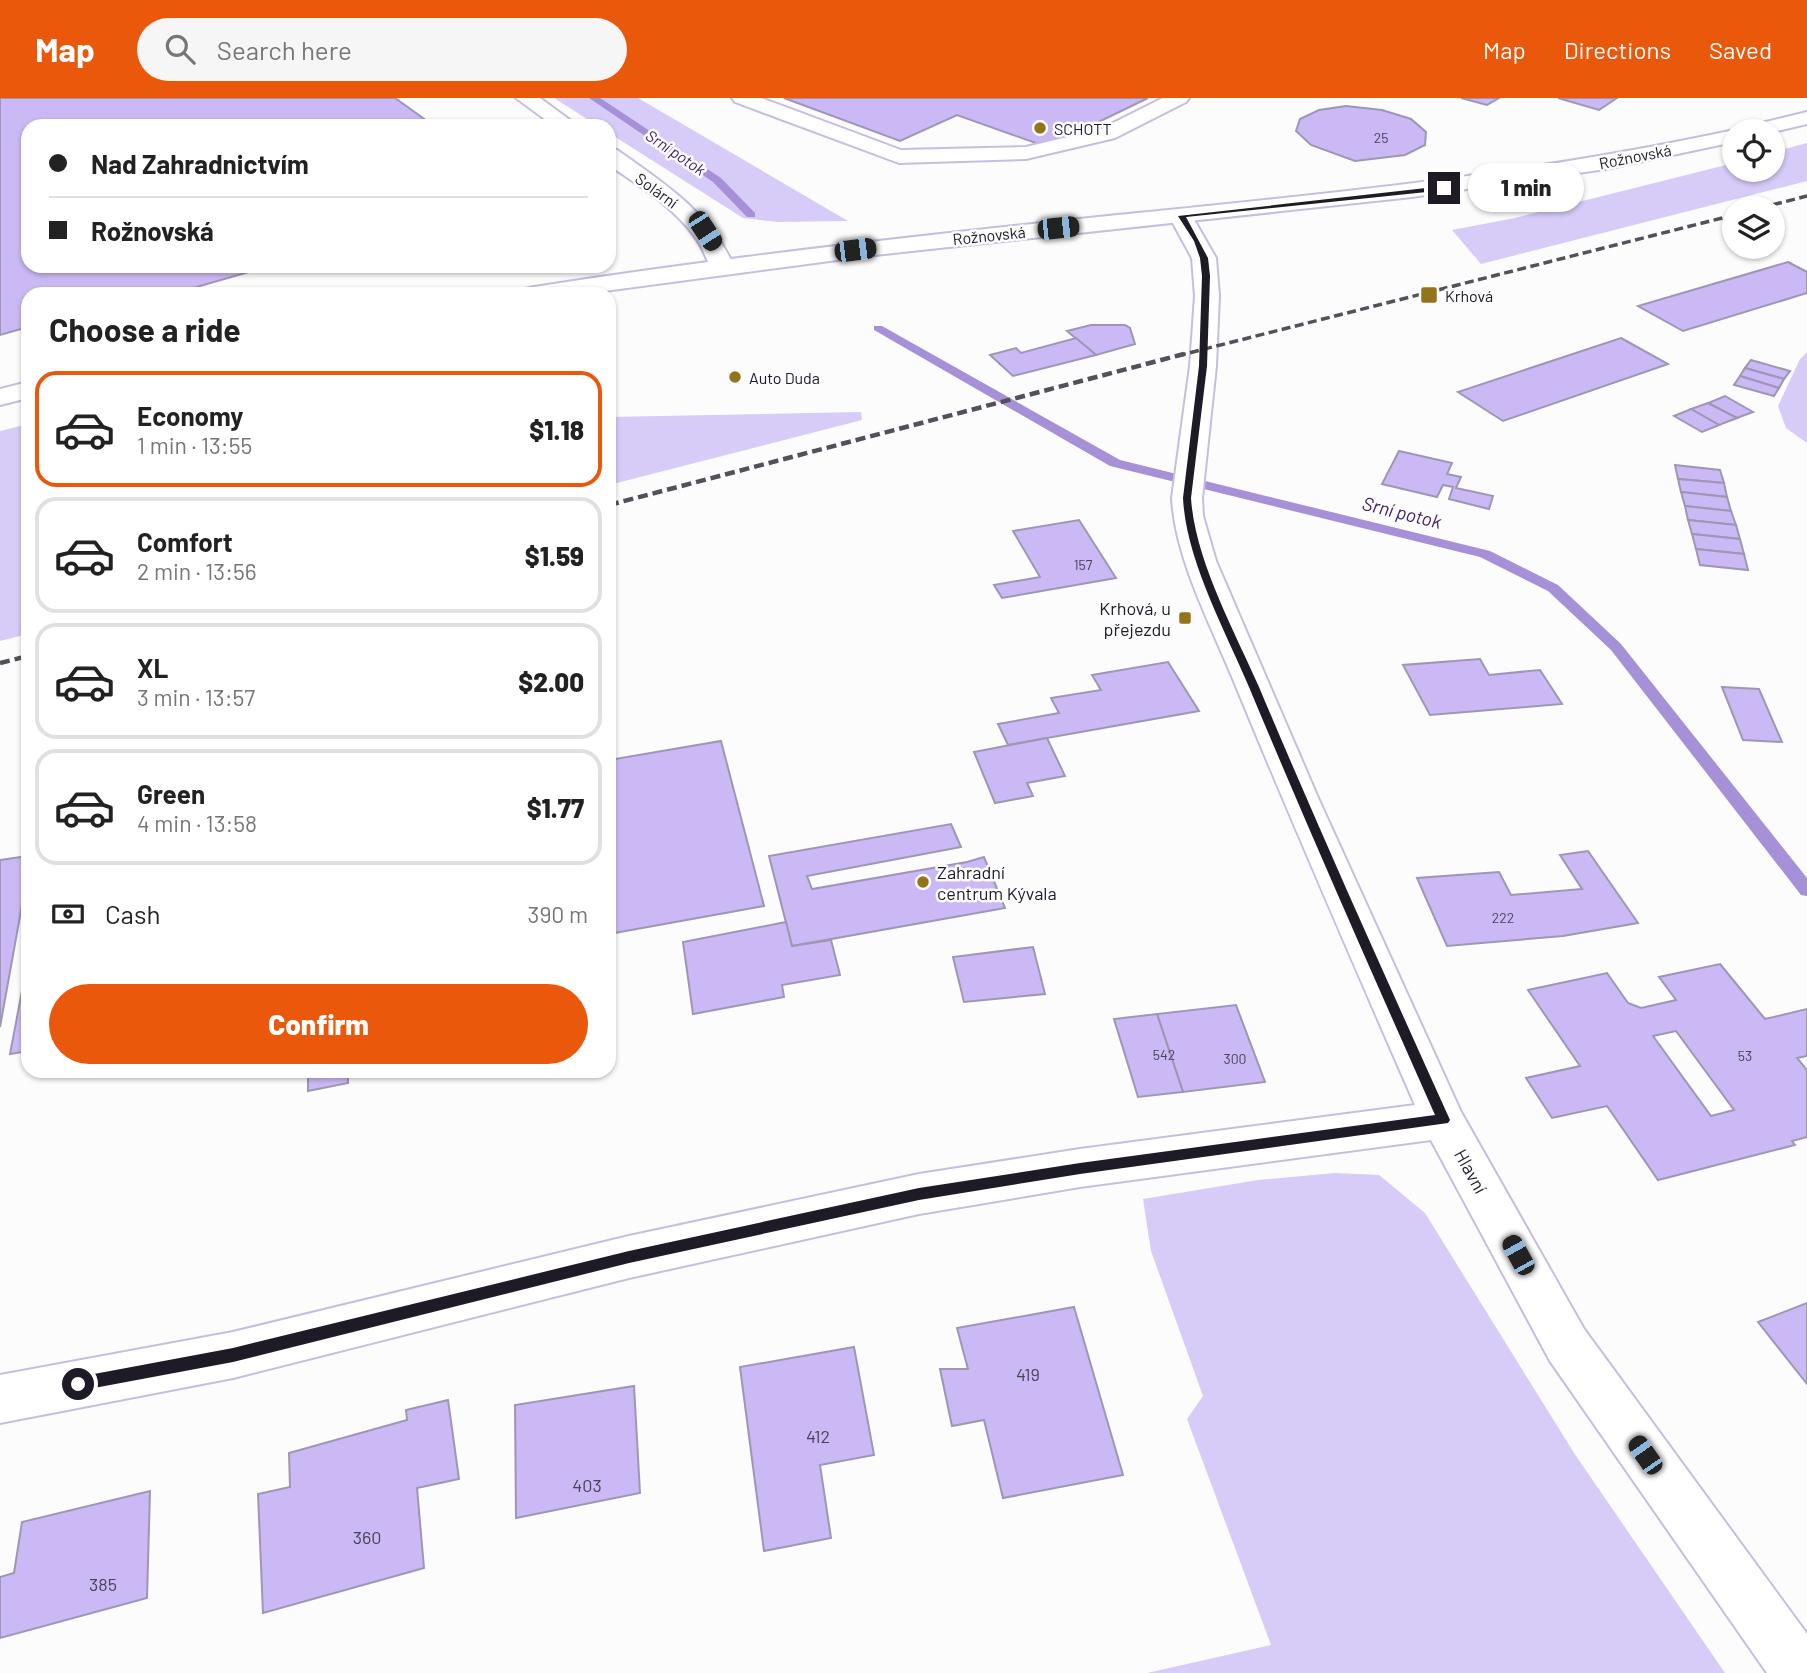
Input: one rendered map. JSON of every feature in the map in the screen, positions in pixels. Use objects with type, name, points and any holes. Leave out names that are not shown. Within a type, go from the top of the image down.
[{"type":"street","points":[[526,98],[558,119]]},
{"type":"street","points":[[742,98],[899,157],[1026,153],[1108,134],[1179,98]]},
{"type":"street","points":[[1785,123],[1807,118]]},
{"type":"street","name":"Rožnovská","points":[[581,287],[722,266],[1481,183],[1722,137]]},
{"type":"street","name":"Solární","points":[[616,160],[690,215],[716,249],[722,266]]},
{"type":"street","name":"Hlavní","points":[[1181,216],[1204,258],[1207,296],[1203,366],[1188,485],[1188,516],[1200,561],[1301,800],[1443,1120],[1567,1345],[1801,1673]]},
{"type":"street","points":[[0,397],[21,392]]},
{"type":"street","points":[[0,1399],[233,1355],[629,1257],[919,1194],[1094,1167],[1443,1120]]},
{"type":"shaded area","points":[[554,98],[638,98],[848,221],[778,222],[743,218],[616,137],[616,119],[587,119]]},
{"type":"shaded area","points":[[1807,143],[1807,181],[1748,196],[1722,196],[1722,203],[1481,264],[1452,230],[1515,218],[1722,166],[1722,182],[1785,182],[1785,149]]},
{"type":"shaded area","points":[[1807,352],[1807,443],[1786,428],[1778,406],[1800,359]]},
{"type":"shaded area","points":[[861,412],[862,420],[616,483],[616,417]]},
{"type":"shaded area","points":[[21,426],[21,636],[0,641],[0,431]]},
{"type":"shaded area","points":[[1335,1173],[1379,1175],[1425,1213],[1574,1453],[1725,1673],[1147,1673],[1271,1645],[1187,1419],[1203,1396],[1151,1251],[1143,1199],[1258,1180]]},
{"type":"building","points":[[0,98],[395,98],[424,119],[21,119],[21,273],[246,273],[196,287],[21,287],[21,329],[0,335]]},
{"type":"building","name":"SCHOTT","points":[[784,98],[1148,98],[1047,147],[957,115],[900,141]]},
{"type":"building","points":[[1461,98],[1499,98],[1487,105]]},
{"type":"building","points":[[1558,98],[1617,98],[1599,110]]},
{"type":"building","points":[[1346,106],[1382,110],[1411,119],[1426,132],[1425,145],[1405,155],[1355,161],[1311,145],[1296,131],[1300,119],[1319,110]]},
{"type":"building","points":[[1788,262],[1807,272],[1807,293],[1683,331],[1638,306]]},
{"type":"building","points":[[1091,325],[1125,325],[1130,328],[1135,344],[1096,355],[1067,331]]},
{"type":"building","points":[[1076,338],[1096,355],[1013,376],[990,355],[1016,348],[1021,353]]},
{"type":"building","points":[[1621,338],[1668,364],[1503,421],[1458,392]]},
{"type":"building","points":[[1751,360],[1790,371],[1784,379],[1745,368]]},
{"type":"building","points":[[1745,368],[1784,379],[1779,388],[1740,376]]},
{"type":"building","points":[[1740,376],[1779,388],[1774,396],[1734,385]]},
{"type":"building","points":[[1725,396],[1753,412],[1737,418],[1708,403]]},
{"type":"building","points":[[1708,403],[1737,418],[1719,425],[1691,409]]},
{"type":"building","points":[[1691,409],[1719,425],[1702,432],[1674,416]]},
{"type":"building","points":[[1399,451],[1452,463],[1447,474],[1461,477],[1456,488],[1493,496],[1489,509],[1449,499],[1453,487],[1443,485],[1437,497],[1382,484]]},
{"type":"building","points":[[1675,465],[1720,470],[1724,483],[1678,479]]},
{"type":"building","points":[[1678,479],[1724,483],[1727,497],[1681,492]]},
{"type":"building","points":[[1681,492],[1727,497],[1731,511],[1685,506]]},
{"type":"building","points":[[1685,506],[1731,511],[1736,525],[1688,520]]},
{"type":"building","points":[[1079,520],[1116,578],[1002,598],[994,585],[1040,577],[1013,531]]},
{"type":"building","points":[[1688,520],[1736,525],[1740,539],[1692,534]]},
{"type":"building","points":[[1692,534],[1740,539],[1744,554],[1696,549]]},
{"type":"building","points":[[1696,549],[1744,554],[1748,570],[1700,565]]},
{"type":"building","points":[[1480,659],[1489,675],[1540,670],[1562,704],[1430,715],[1403,665]]},
{"type":"building","points":[[1168,662],[1199,711],[1008,745],[998,724],[1059,713],[1051,698],[1101,690],[1092,675]]},
{"type":"building","points":[[1722,687],[1759,689],[1782,742],[1743,740]]},
{"type":"building","points":[[1047,738],[1065,776],[1027,783],[1033,796],[995,803],[974,752]]},
{"type":"building","points":[[721,741],[764,906],[616,933],[616,759]]},
{"type":"building","name":"Zahradní centrum Kývala","points":[[951,824],[961,847],[807,876],[812,889],[984,857],[1005,908],[792,946],[769,856]]},
{"type":"building","points":[[1588,851],[1638,923],[1563,936],[1447,946],[1417,878],[1499,872],[1511,895],[1582,889],[1560,855]]},
{"type":"building","points":[[21,857],[21,911],[0,1027],[0,860]]},
{"type":"building","points":[[786,922],[792,946],[831,940],[840,975],[782,985],[784,997],[693,1014],[683,942]]},
{"type":"building","points":[[1033,947],[1045,994],[964,1002],[953,957]]},
{"type":"building","points":[[1720,964],[1765,1019],[1807,1009],[1807,1056],[1797,1058],[1807,1070],[1807,1137],[1792,1141],[1795,1145],[1658,1180],[1607,1106],[1552,1118],[1526,1078],[1580,1066],[1528,990],[1607,973],[1628,1003],[1641,1008],[1676,1000],[1659,977]],"holes":[[[1676,1031],[1734,1110],[1711,1116],[1653,1036]]]},
{"type":"building","points":[[21,996],[21,1052],[10,1054]]},
{"type":"building","points":[[1236,1005],[1265,1082],[1183,1092],[1157,1014]]},
{"type":"building","points":[[1157,1014],[1183,1092],[1138,1097],[1114,1019]]},
{"type":"building","points":[[308,1078],[348,1078],[348,1083],[308,1091]]},
{"type":"building","points":[[1807,1303],[1807,1384],[1758,1322]]},
{"type":"building","points":[[1074,1307],[1123,1475],[1003,1498],[984,1420],[952,1426],[940,1369],[968,1369],[957,1328]]},
{"type":"building","points":[[854,1347],[874,1455],[820,1465],[831,1538],[764,1551],[740,1367]]},
{"type":"building","points":[[634,1386],[640,1493],[516,1518],[515,1405]]},
{"type":"building","points":[[448,1400],[459,1479],[417,1488],[424,1568],[263,1613],[258,1494],[290,1487],[289,1453],[407,1420],[406,1410]]},
{"type":"building","points":[[150,1491],[147,1598],[0,1638],[0,1577],[14,1573],[22,1522]]},
{"type":"waterway","name":"Srní potok","points":[[594,98],[717,180],[751,215]]},
{"type":"waterway","name":"Srní potok","points":[[878,328],[1115,463],[1485,554],[1553,588],[1616,647],[1807,890]]},
{"type":"railway","points":[[1785,202],[1807,196]]},
{"type":"railway","points":[[1177,356],[1722,218]]},
{"type":"railway","points":[[616,503],[1184,354]]},
{"type":"railway","points":[[0,663],[21,658]]},
{"type":"place","name":"SCHOTT","points":[[1040,128]]},
{"type":"place","name":"Krhová","points":[[1429,295]]},
{"type":"place","name":"Auto Duda","points":[[735,377]]},
{"type":"place","name":"Krhová, u přejezdu","points":[[1185,618]]},
{"type":"place","name":"Zahradní centrum Kývala","points":[[923,882]]},
{"type":"route","points":[[78,1384],[233,1355],[629,1257],[919,1194],[1080,1168],[1443,1120],[1301,800],[1200,561],[1188,516],[1187,498],[1203,366],[1206,276],[1204,258],[1197,241],[1181,216],[1444,188]]}]
